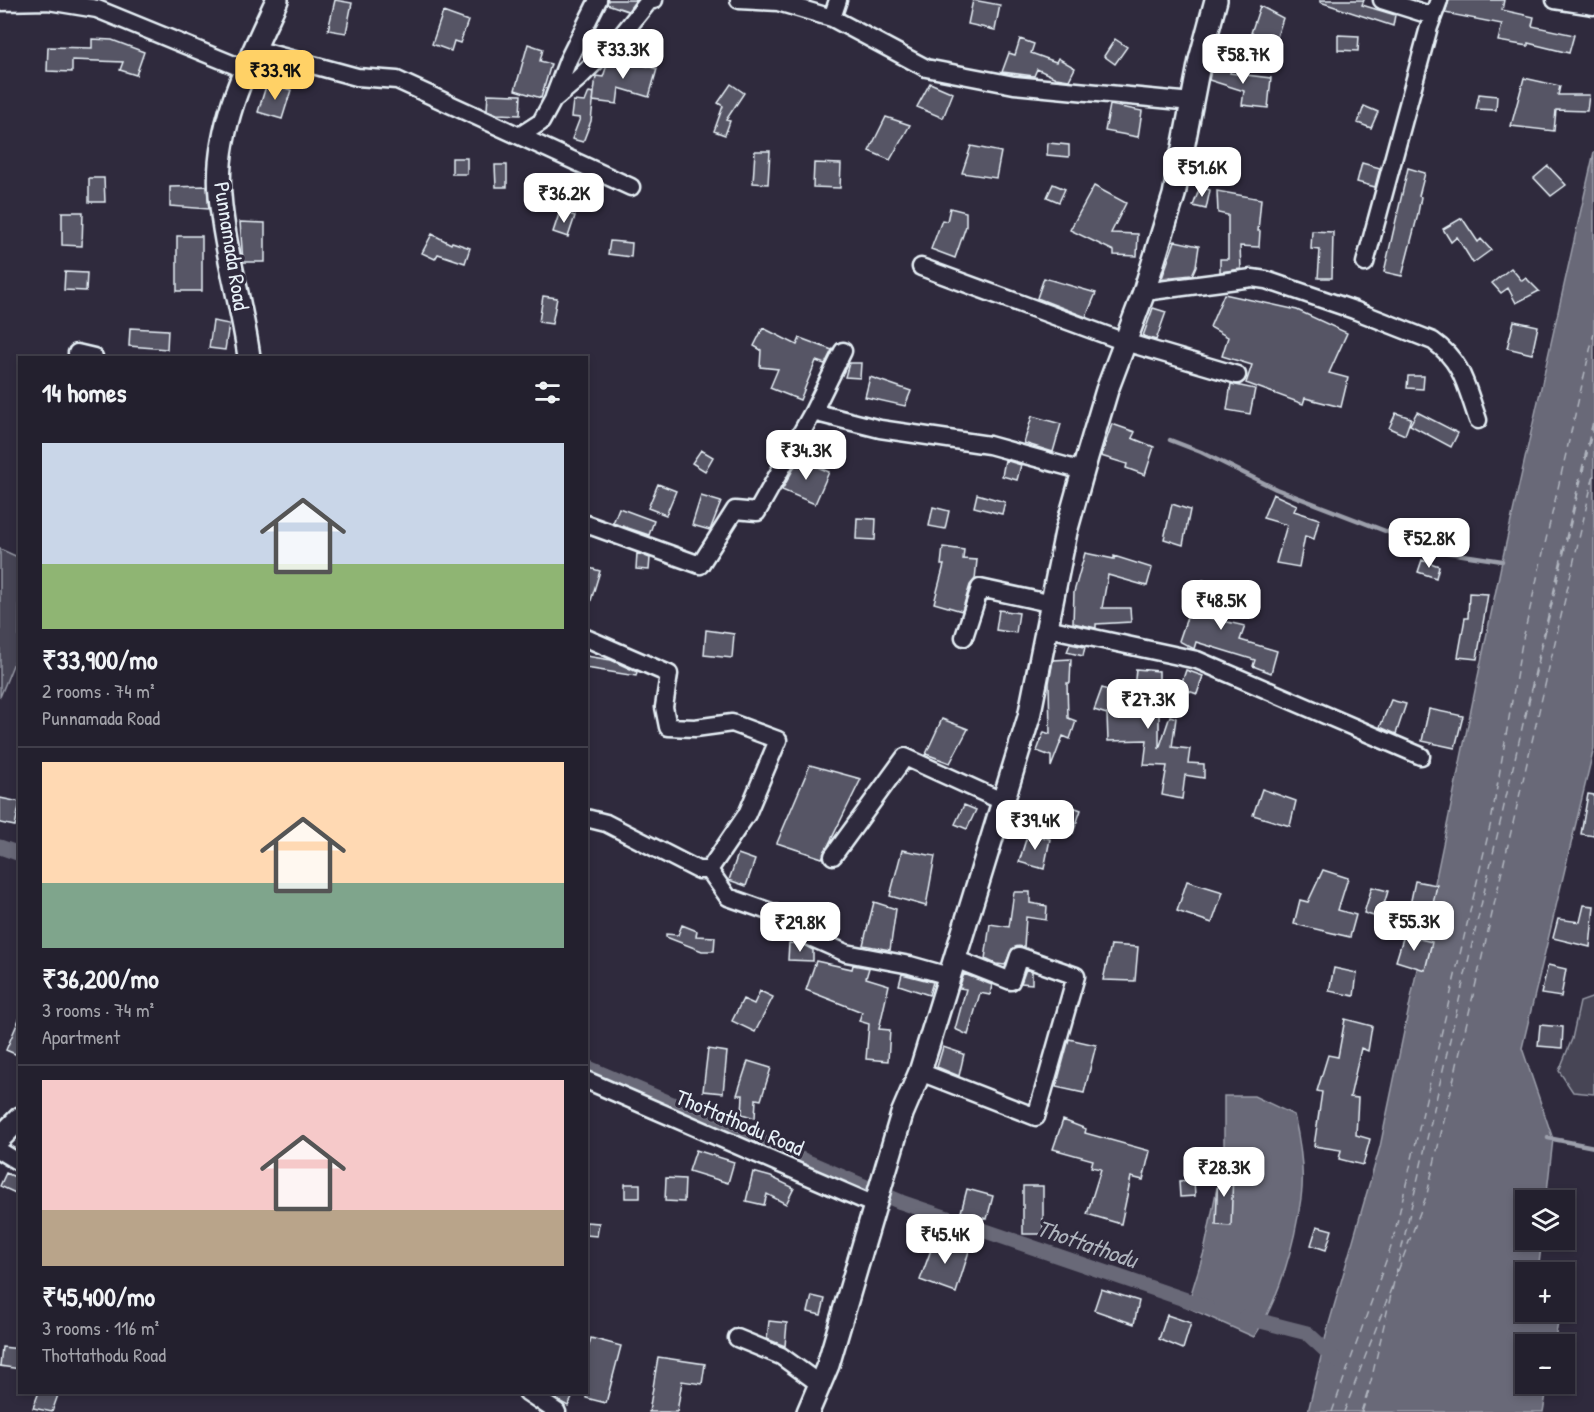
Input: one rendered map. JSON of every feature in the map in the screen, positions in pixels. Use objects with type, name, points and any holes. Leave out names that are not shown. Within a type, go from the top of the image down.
[{"type":"main road","name":"Punnamada Road","points":[[249,356],[220,194],[221,152],[244,69],[276,0]]},
{"type":"main road","points":[[808,1412],[821,1385],[902,1114],[920,1072],[1029,717],[1066,532],[1107,390],[1144,292],[1174,195],[1192,102],[1216,0]]},
{"type":"main road","points":[[0,1138],[18,1120]]},
{"type":"street","points":[[521,135],[541,122],[598,0]]},
{"type":"street","points":[[553,100],[621,36],[649,1],[654,0]]},
{"type":"street","points":[[738,0],[778,2],[832,18],[926,68],[1014,85],[1192,102]]},
{"type":"street","points":[[832,18],[838,0]]},
{"type":"street","points":[[1382,0],[1432,16]]},
{"type":"street","points":[[1365,263],[1432,16],[1439,0]]},
{"type":"street","points":[[1555,0],[1594,6]]},
{"type":"street","points":[[0,2],[48,1],[97,9],[244,69]]},
{"type":"street","points":[[254,49],[357,77],[397,80],[631,187]]},
{"type":"street","points":[[921,267],[1125,342],[1237,375]]},
{"type":"street","points":[[1144,292],[1238,278],[1259,279],[1354,310],[1433,341],[1444,349],[1454,358],[1461,372],[1478,420]]},
{"type":"street","points":[[588,525],[700,565],[735,510],[757,512],[813,412],[843,351]]},
{"type":"street","points":[[77,353],[90,356]]},
{"type":"street","points":[[813,412],[880,429],[989,445],[1083,471]]},
{"type":"street","points":[[964,637],[980,588],[1053,604]]},
{"type":"street","points":[[1047,628],[1197,660],[1421,756]]},
{"type":"street","points":[[588,640],[669,674],[664,707],[668,728],[696,728],[732,723],[778,740],[747,814],[709,870]]},
{"type":"street","points":[[833,856],[905,757],[1004,802]]},
{"type":"street","points":[[588,818],[606,823],[698,870],[709,870]]},
{"type":"street","points":[[709,870],[728,897],[782,916],[812,938],[846,952],[910,965],[952,967],[1011,981],[1019,956],[1076,976],[1036,1116],[920,1072]]},
{"type":"street","name":"Thottathodu Road","points":[[588,1081],[878,1197]]},
{"type":"street","points":[[0,1151],[18,1162]]},
{"type":"street","points":[[737,1338],[781,1356],[821,1385]]},
{"type":"street","points":[[530,1394],[557,1412]]},
{"type":"shaded area","points":[[0,549],[18,557],[18,652],[0,697]]},
{"type":"shaded area","points":[[1594,997],[1594,1094],[1573,1092],[1559,1071],[1572,1039],[1580,1002]]},
{"type":"water","points":[[1594,152],[1594,748],[1522,1048],[1553,1139],[1547,1190],[1515,1190],[1515,1250],[1541,1250],[1539,1262],[1515,1262],[1515,1322],[1558,1322],[1556,1334],[1515,1334],[1515,1394],[1546,1394],[1543,1412],[1308,1412],[1328,1327],[1380,1147],[1502,561]]},
{"type":"water","points":[[1224,1096],[1254,1096],[1294,1115],[1301,1156],[1301,1198],[1295,1233],[1278,1289],[1254,1337],[1187,1307],[1204,1252],[1224,1153]]},
{"type":"building","points":[[335,0],[352,3],[346,33],[328,30]]},
{"type":"building","points":[[608,0],[636,0],[628,11],[607,4]]},
{"type":"building","points":[[973,0],[1000,5],[995,30],[968,24]]},
{"type":"building","points":[[1320,0],[1364,0],[1362,5],[1395,15],[1393,26],[1320,2]]},
{"type":"building","points":[[1449,0],[1504,0],[1502,10],[1534,17],[1532,26],[1574,35],[1569,53],[1528,43],[1528,46],[1498,41],[1502,24],[1445,13]]},
{"type":"building","points":[[1260,6],[1283,18],[1276,40],[1251,33]]},
{"type":"building","points":[[443,12],[468,21],[460,43],[454,41],[451,51],[432,44]]},
{"type":"building","points":[[1338,35],[1359,36],[1358,51],[1338,50]]},
{"type":"building","points":[[92,39],[112,40],[144,52],[136,75],[120,70],[123,62],[72,60],[72,72],[47,71],[48,47],[92,48]]},
{"type":"building","points":[[1020,39],[1034,44],[1031,53],[1056,62],[1058,58],[1075,68],[1069,80],[1056,78],[1037,69],[1034,76],[1002,72],[1009,53],[1015,55]]},
{"type":"building","points":[[1115,39],[1127,47],[1115,64],[1104,56]]},
{"type":"building","points":[[528,44],[543,49],[540,61],[551,64],[541,98],[515,90]]},
{"type":"building","points":[[615,57],[657,69],[649,97],[619,88],[617,104],[593,101],[596,76],[603,77],[607,65]]},
{"type":"building","points":[[1213,60],[1232,66],[1230,73],[1271,78],[1268,108],[1242,105],[1244,91],[1209,80]]},
{"type":"building","points":[[1524,78],[1560,86],[1558,95],[1589,95],[1587,111],[1556,110],[1554,131],[1511,126]]},
{"type":"building","points":[[267,83],[291,90],[282,119],[258,112]]},
{"type":"building","points":[[930,83],[953,93],[943,118],[917,107]]},
{"type":"building","points":[[731,84],[744,93],[726,120],[730,121],[725,135],[714,131],[723,106],[718,103]]},
{"type":"building","points":[[589,92],[594,93],[591,121],[583,142],[572,139],[580,118],[571,117],[573,101],[585,102]]},
{"type":"building","points":[[488,94],[521,95],[520,115],[497,114],[487,110]]},
{"type":"building","points":[[1479,94],[1497,96],[1496,110],[1476,109]]},
{"type":"building","points":[[1110,105],[1142,111],[1138,137],[1105,131]]},
{"type":"building","points":[[1364,106],[1378,112],[1371,128],[1358,123]]},
{"type":"building","points":[[886,117],[910,125],[890,160],[869,151]]},
{"type":"building","points":[[1048,143],[1069,145],[1069,157],[1047,155]]},
{"type":"building","points":[[971,146],[1001,152],[996,178],[962,173]]},
{"type":"building","points":[[755,151],[770,151],[768,184],[753,183]]},
{"type":"building","points":[[452,158],[467,158],[467,174],[452,174]]},
{"type":"building","points":[[814,163],[841,164],[840,188],[813,187]]},
{"type":"building","points":[[1362,163],[1380,168],[1375,187],[1357,182]]},
{"type":"building","points":[[495,165],[507,165],[507,187],[496,187]]},
{"type":"building","points":[[1548,166],[1566,185],[1551,196],[1534,178]]},
{"type":"building","points":[[1408,168],[1425,173],[1419,196],[1421,197],[1417,218],[1402,276],[1384,272]]},
{"type":"building","points":[[89,178],[104,178],[105,202],[89,202]]},
{"type":"building","points":[[1053,184],[1065,189],[1059,202],[1047,197]]},
{"type":"building","points":[[207,186],[209,209],[170,206],[170,187]]},
{"type":"building","points":[[1094,186],[1126,203],[1111,233],[1138,234],[1137,256],[1114,255],[1114,251],[1070,230]]},
{"type":"building","points":[[1200,187],[1210,190],[1206,209],[1193,206]]},
{"type":"building","points":[[1217,191],[1261,199],[1259,247],[1240,246],[1241,269],[1220,272],[1220,259],[1228,259],[1228,215],[1218,213]]},
{"type":"building","points":[[950,208],[966,212],[966,226],[955,258],[931,249],[942,220],[947,221]]},
{"type":"building","points":[[560,211],[575,216],[568,237],[553,232]]},
{"type":"building","points":[[62,212],[83,212],[82,246],[62,245]]},
{"type":"building","points":[[1462,218],[1478,242],[1481,239],[1491,250],[1473,263],[1457,237],[1451,242],[1443,229]]},
{"type":"building","points":[[240,222],[265,223],[265,262],[243,262]]},
{"type":"building","points":[[1312,231],[1333,232],[1332,278],[1318,278],[1320,250],[1311,249]]},
{"type":"building","points":[[432,234],[451,244],[452,242],[470,248],[465,263],[438,254],[435,259],[422,253]]},
{"type":"building","points":[[177,236],[202,236],[202,291],[177,291]]},
{"type":"building","points":[[610,241],[632,243],[631,257],[608,254]]},
{"type":"building","points":[[1175,241],[1199,246],[1196,266],[1192,275],[1162,278]]},
{"type":"building","points":[[1511,268],[1522,281],[1526,278],[1539,291],[1516,303],[1508,288],[1501,293],[1492,283]]},
{"type":"building","points":[[65,272],[87,273],[86,291],[64,290]]},
{"type":"building","points":[[1044,278],[1096,293],[1086,317],[1037,298]]},
{"type":"building","points":[[1224,294],[1297,310],[1347,333],[1329,373],[1348,378],[1341,407],[1305,398],[1303,404],[1246,383],[1252,365],[1222,356],[1228,337],[1210,327]]},
{"type":"building","points":[[543,296],[557,298],[552,324],[539,322]]},
{"type":"building","points":[[1153,308],[1166,312],[1156,340],[1143,336]]},
{"type":"building","points":[[213,321],[229,324],[225,350],[209,348]]},
{"type":"building","points":[[1514,321],[1538,326],[1532,354],[1507,348]]},
{"type":"building","points":[[130,328],[168,330],[167,349],[129,346]]},
{"type":"building","points":[[763,328],[797,345],[800,338],[832,350],[825,364],[816,361],[800,400],[770,388],[778,369],[760,367],[761,350],[754,346]]},
{"type":"building","points":[[849,363],[861,363],[860,378],[845,377]]},
{"type":"building","points":[[1408,376],[1424,376],[1423,389],[1407,388]]},
{"type":"building","points":[[870,377],[911,391],[905,406],[865,397]]},
{"type":"building","points":[[1231,384],[1255,389],[1250,414],[1227,410]]},
{"type":"building","points":[[1417,412],[1458,433],[1451,447],[1410,425]]},
{"type":"building","points":[[1396,413],[1411,418],[1405,435],[1389,428]]},
{"type":"building","points":[[1032,416],[1061,424],[1053,452],[1024,443]]},
{"type":"building","points":[[1112,424],[1135,432],[1132,438],[1154,447],[1145,475],[1126,468],[1127,464],[1101,456]]},
{"type":"building","points":[[701,450],[713,457],[705,471],[692,463]]},
{"type":"building","points":[[799,459],[829,472],[815,504],[782,490]]},
{"type":"building","points":[[1005,460],[1021,465],[1017,480],[1002,476]]},
{"type":"building","points":[[658,484],[676,491],[666,515],[648,508]]},
{"type":"building","points":[[977,494],[1005,502],[1002,514],[974,507]]},
{"type":"building","points":[[1273,494],[1297,505],[1294,511],[1319,519],[1314,539],[1305,536],[1299,567],[1276,563],[1287,525],[1263,518]]},
{"type":"building","points":[[701,496],[721,502],[710,530],[692,525]]},
{"type":"building","points":[[1172,504],[1190,510],[1183,545],[1164,539]]},
{"type":"building","points":[[933,507],[949,511],[945,529],[929,526]]},
{"type":"building","points":[[619,508],[654,521],[649,535],[613,523]]},
{"type":"building","points":[[857,518],[876,519],[875,540],[856,539]]},
{"type":"building","points":[[943,547],[964,550],[963,559],[977,560],[975,579],[970,585],[962,611],[934,603],[944,565],[941,565]]},
{"type":"building","points":[[637,553],[650,558],[649,570],[636,569]]},
{"type":"building","points":[[1085,553],[1114,559],[1114,556],[1152,568],[1147,586],[1108,575],[1102,608],[1130,608],[1131,622],[1096,624],[1096,628],[1073,623],[1074,592]]},
{"type":"building","points":[[1422,560],[1439,566],[1436,578],[1418,572]]},
{"type":"building","points":[[588,568],[600,571],[588,607]]},
{"type":"building","points":[[1203,580],[1221,586],[1210,618],[1245,626],[1240,640],[1277,651],[1271,673],[1253,666],[1255,660],[1196,642],[1194,649],[1179,641],[1191,606],[1210,605],[1196,601]]},
{"type":"building","points":[[1469,593],[1488,594],[1477,659],[1458,657],[1465,618],[1468,618]]},
{"type":"building","points":[[999,610],[1019,613],[1016,633],[996,630]]},
{"type":"building","points":[[706,630],[734,634],[732,658],[704,655]]},
{"type":"building","points":[[1070,644],[1085,647],[1083,656],[1067,652]]},
{"type":"building","points":[[588,656],[611,660],[637,672],[636,676],[588,668]]},
{"type":"building","points":[[1071,659],[1070,683],[1067,683],[1068,718],[1076,721],[1070,739],[1063,736],[1051,767],[1051,756],[1037,751],[1044,732],[1050,734],[1049,683],[1053,660]]},
{"type":"building","points":[[1136,669],[1159,671],[1159,749],[1170,716],[1176,718],[1172,747],[1190,749],[1188,763],[1204,764],[1204,778],[1185,775],[1182,799],[1162,795],[1167,766],[1144,765],[1147,740],[1108,741],[1107,714],[1094,710],[1102,688],[1133,699]]},
{"type":"building","points":[[1186,670],[1203,676],[1197,694],[1180,688]]},
{"type":"building","points":[[1391,700],[1406,704],[1396,734],[1380,727]]},
{"type":"building","points":[[1429,709],[1463,716],[1455,748],[1422,741]]},
{"type":"building","points":[[942,719],[968,729],[950,763],[926,754]]},
{"type":"building","points":[[810,765],[861,779],[822,858],[777,843]]},
{"type":"building","points":[[1262,789],[1296,801],[1290,826],[1253,815]]},
{"type":"building","points":[[1588,794],[1594,795],[1594,836],[1581,834]]},
{"type":"building","points":[[0,798],[18,802],[15,826],[0,823]]},
{"type":"building","points":[[1060,802],[1081,810],[1073,833],[1051,825]]},
{"type":"building","points":[[964,805],[976,810],[967,829],[955,824]]},
{"type":"building","points":[[1028,833],[1050,839],[1044,869],[1019,862]]},
{"type":"building","points":[[902,850],[935,856],[926,906],[890,896]]},
{"type":"building","points":[[738,854],[755,860],[746,886],[729,880]]},
{"type":"building","points":[[1323,870],[1348,878],[1338,910],[1356,915],[1350,937],[1294,924],[1300,900],[1308,902]]},
{"type":"building","points":[[1187,881],[1223,892],[1212,923],[1177,911]]},
{"type":"building","points":[[1415,881],[1437,885],[1432,909],[1410,905]]},
{"type":"building","points":[[1372,887],[1388,891],[1380,918],[1364,913]]},
{"type":"building","points":[[1014,892],[1030,892],[1030,903],[1047,906],[1046,920],[1026,917],[1024,947],[1012,949],[1005,965],[996,964],[985,959],[990,924],[1009,927]]},
{"type":"building","points":[[874,902],[896,909],[890,950],[863,945]]},
{"type":"building","points":[[1584,905],[1594,906],[1590,947],[1553,938],[1558,919],[1580,922]]},
{"type":"building","points":[[682,925],[697,931],[696,936],[715,937],[714,951],[702,951],[666,937],[666,934],[678,935]]},
{"type":"building","points":[[1404,935],[1432,942],[1425,970],[1396,961]]},
{"type":"building","points":[[789,943],[802,944],[813,950],[813,961],[788,960]]},
{"type":"building","points":[[1111,945],[1138,947],[1135,981],[1103,980]]},
{"type":"building","points":[[816,961],[852,969],[853,965],[869,968],[866,978],[889,985],[879,1029],[890,1030],[888,1061],[866,1059],[869,1024],[859,1021],[862,1012],[806,990]]},
{"type":"building","points":[[1548,965],[1566,969],[1561,997],[1541,994]]},
{"type":"building","points":[[1334,968],[1357,973],[1354,996],[1329,991]]},
{"type":"building","points":[[1026,969],[1032,972],[1032,984],[1021,983]]},
{"type":"building","points":[[902,974],[933,982],[929,995],[899,985]]},
{"type":"building","points":[[964,974],[992,985],[990,995],[980,993],[968,1035],[955,1029],[966,989],[959,988]]},
{"type":"building","points":[[760,991],[773,997],[755,1032],[732,1021],[743,999],[754,1004]]},
{"type":"building","points":[[1345,1019],[1372,1026],[1368,1051],[1361,1048],[1350,1097],[1358,1098],[1356,1135],[1370,1139],[1363,1165],[1339,1159],[1341,1150],[1314,1146],[1322,1092],[1317,1091],[1328,1055],[1338,1057]]},
{"type":"building","points":[[18,1022],[18,1055],[6,1050]]},
{"type":"building","points":[[1540,1025],[1563,1027],[1562,1048],[1538,1046]]},
{"type":"building","points":[[1069,1039],[1096,1045],[1084,1093],[1056,1087]]},
{"type":"building","points":[[943,1047],[964,1054],[959,1076],[937,1067]]},
{"type":"building","points":[[708,1049],[727,1052],[723,1093],[703,1091]]},
{"type":"building","points":[[748,1061],[771,1068],[761,1100],[756,1099],[755,1118],[742,1114],[743,1095],[737,1095]]},
{"type":"building","points":[[1063,1120],[1086,1129],[1085,1133],[1150,1151],[1143,1180],[1131,1177],[1121,1224],[1087,1214],[1101,1169],[1091,1167],[1093,1160],[1053,1149]]},
{"type":"building","points":[[696,1150],[734,1162],[728,1183],[689,1171]]},
{"type":"building","points":[[1218,1171],[1233,1172],[1231,1226],[1216,1225]]},
{"type":"building","points":[[753,1172],[771,1177],[794,1188],[786,1204],[767,1194],[764,1205],[746,1201]]},
{"type":"building","points":[[6,1173],[18,1178],[18,1194],[0,1186]]},
{"type":"building","points":[[666,1178],[685,1179],[684,1202],[665,1201]]},
{"type":"building","points":[[1194,1180],[1195,1196],[1180,1197],[1179,1181]]},
{"type":"building","points":[[625,1184],[640,1184],[640,1198],[625,1198]]},
{"type":"building","points":[[1023,1186],[1043,1186],[1043,1234],[1023,1234]]},
{"type":"building","points":[[967,1189],[993,1196],[987,1219],[961,1212]]},
{"type":"building","points":[[588,1222],[599,1223],[597,1236],[588,1235]]},
{"type":"building","points":[[1317,1226],[1332,1230],[1326,1250],[1311,1245]]},
{"type":"building","points":[[935,1239],[970,1248],[956,1293],[920,1280]]},
{"type":"building","points":[[1101,1289],[1139,1301],[1134,1324],[1094,1310]]},
{"type":"building","points":[[812,1296],[825,1299],[821,1315],[808,1312]]},
{"type":"building","points":[[1167,1315],[1191,1323],[1183,1349],[1159,1339]]},
{"type":"building","points":[[769,1321],[787,1323],[785,1346],[767,1339]]},
{"type":"building","points":[[591,1338],[621,1346],[606,1403],[586,1398],[588,1394],[588,1348]]},
{"type":"building","points":[[2,1347],[18,1349],[18,1369],[0,1366]]},
{"type":"building","points":[[658,1357],[705,1364],[702,1384],[682,1381],[677,1412],[649,1412]]},
{"type":"building","points":[[38,1394],[58,1394],[52,1412],[33,1408]]},
{"type":"building","points":[[560,1394],[574,1394],[568,1406],[557,1400]]},
{"type":"waterway","points":[[1170,440],[1201,452],[1276,489],[1406,539],[1450,553],[1502,561]]},
{"type":"waterway","name":"Thottathodu","points":[[0,847],[18,853]]},
{"type":"waterway","name":"Thottathodu","points":[[588,1068],[901,1202],[1207,1307]]},
{"type":"waterway","points":[[1548,1138],[1594,1147]]},
{"type":"waterway","name":"Thottathodu","points":[[1245,1317],[1307,1333],[1337,1361]]},
{"type":"ferry route","points":[[1332,1412],[1392,1244],[1491,822],[1522,643],[1594,333]]},
{"type":"ferry route","points":[[1361,1412],[1371,1381],[1594,417]]},
{"type":"ferry route","points":[[1525,719],[1594,424]]},
{"type":"ferry route","points":[[1398,1271],[1427,1194],[1594,474]]},
{"type":"ferry route","points":[[1344,1412],[1393,1284]]},
{"type":"ferry route","points":[[1362,1412],[1369,1390]]}]
